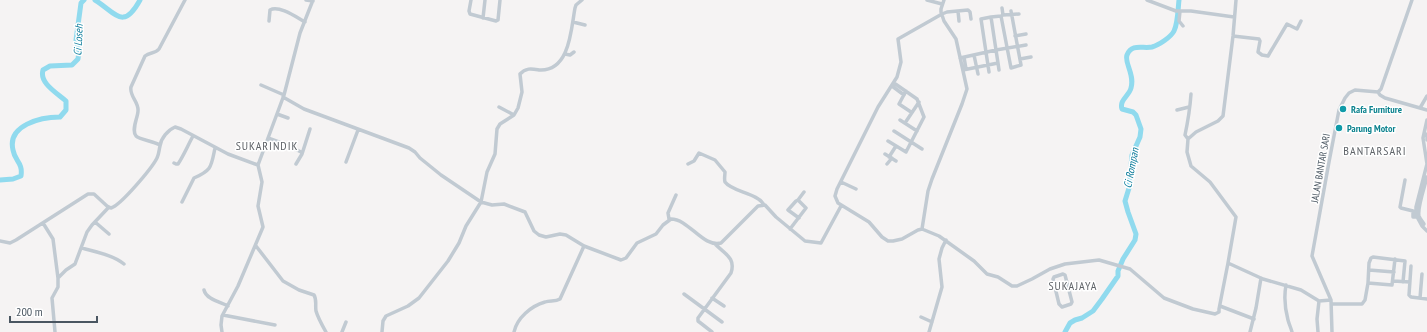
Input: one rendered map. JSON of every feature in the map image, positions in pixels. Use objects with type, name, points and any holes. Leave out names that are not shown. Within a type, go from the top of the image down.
[{"type":"street","points":[[160,145],[136,135],[135,127],[138,108],[130,91],[145,56],[154,53],[159,49],[185,0]]},
{"type":"street","points":[[222,332],[221,321],[223,315],[264,226],[258,206],[262,182],[258,166],[284,96],[300,33],[313,1],[306,0]]},
{"type":"street","points":[[471,0],[469,11],[470,14],[497,20],[500,0]]},
{"type":"street","points":[[483,18],[486,0]]},
{"type":"street","points":[[382,332],[383,321],[386,316],[408,306],[419,298],[428,288],[458,245],[466,226],[481,202],[487,172],[491,160],[495,154],[498,129],[503,121],[514,115],[521,100],[522,90],[520,74],[526,69],[550,69],[562,60],[565,54],[576,5],[582,0]]},
{"type":"street","points":[[928,0],[942,4]]},
{"type":"street","points":[[922,229],[928,191],[967,91],[962,57],[956,39],[944,21],[942,14],[941,9],[944,0]]},
{"type":"street","points":[[1147,0],[1178,11],[1190,11],[1234,17]]},
{"type":"street","points":[[1188,139],[1196,132],[1218,121],[1223,116],[1236,0]]},
{"type":"street","points":[[1412,0],[1390,67],[1381,89],[1378,92],[1385,98],[1427,110]]},
{"type":"street","points":[[1002,8],[1007,49],[1011,67],[1020,66],[1012,13]]},
{"type":"street","points":[[269,21],[270,10],[277,9],[305,22]]},
{"type":"street","points":[[958,11],[959,21]]},
{"type":"street","points":[[971,19],[969,11],[958,11],[942,14],[898,40],[901,64],[897,77],[878,106],[835,196],[841,206],[869,222],[882,237],[888,241],[902,239],[914,231],[922,229],[946,240],[974,260],[987,274],[998,276],[1012,286],[1022,284],[1056,267],[1074,262],[1096,259],[1130,269],[1164,298],[1173,302],[1193,310],[1214,314],[1218,312],[1236,217],[1210,182],[1191,166],[1187,152],[1188,139],[1185,135],[1189,117],[1191,94]]},
{"type":"street","points":[[1178,11],[1179,21],[1183,26]]},
{"type":"street","points":[[989,72],[981,20],[1012,13],[1019,14]]},
{"type":"street","points":[[991,17],[999,70]]},
{"type":"street","points":[[1233,36],[1259,39],[1258,52],[1262,56],[1268,56],[1287,24],[1297,28],[1301,21]]},
{"type":"street","points":[[573,22],[586,26]]},
{"type":"street","points":[[1015,36],[1026,34]]},
{"type":"street","points":[[962,57],[1026,45]]},
{"type":"street","points":[[565,54],[570,55],[574,52]]},
{"type":"street","points":[[974,54],[978,74]]},
{"type":"street","points":[[1020,59],[1031,57]]},
{"type":"street","points":[[965,70],[998,63]]},
{"type":"street","points":[[261,85],[284,96],[304,109],[402,145],[416,152],[420,158],[441,175],[481,202],[492,206],[504,204],[522,211],[527,215],[534,231],[539,235],[546,237],[560,234],[566,235],[584,246],[621,260],[625,259],[637,243],[656,234],[669,219],[672,218],[681,221],[696,234],[715,244],[731,259],[733,266],[731,273],[698,320],[712,332]]},
{"type":"street","points":[[888,141],[906,152],[924,117],[917,99],[893,85]]},
{"type":"street","name":"JALAN BANTAR SARI","points":[[1331,302],[1312,256],[1339,110],[1349,93],[1355,90],[1378,92]]},
{"type":"street","points":[[905,93],[899,104],[911,112]]},
{"type":"street","points":[[1420,108],[1427,96]]},
{"type":"street","points":[[905,123],[919,102]]},
{"type":"street","points":[[1177,110],[1189,106]]},
{"type":"street","points":[[499,108],[514,115]]},
{"type":"street","points":[[277,114],[288,118]]},
{"type":"street","points":[[900,120],[917,131]]},
{"type":"street","points":[[1424,226],[1419,214],[1427,166],[1423,138],[1427,120]]},
{"type":"street","points":[[0,241],[10,243],[16,240],[88,194],[94,194],[109,207],[113,208],[120,203],[157,158],[160,145],[168,131],[175,127],[215,148],[258,166]]},
{"type":"street","points":[[296,164],[302,154],[301,152],[310,129]]},
{"type":"street","points":[[346,162],[358,130]]},
{"type":"street","points":[[894,131],[922,149]]},
{"type":"street","points":[[1427,134],[1427,140]]},
{"type":"street","points":[[174,163],[178,164],[186,153],[187,147],[193,136]]},
{"type":"street","points":[[268,138],[301,152]]},
{"type":"street","points":[[887,164],[896,146]]},
{"type":"street","points":[[182,202],[186,190],[194,178],[204,174],[209,169],[215,148]]},
{"type":"street","points":[[688,164],[694,161],[699,154],[715,160],[725,172],[726,182],[735,188],[760,199],[776,217],[805,241],[822,243],[841,206]]},
{"type":"street","points":[[885,154],[896,161]]},
{"type":"street","points":[[1417,217],[1416,207],[1427,177]]},
{"type":"street","points":[[1405,180],[1399,204],[1400,207],[1413,211],[1413,217],[1417,217],[1427,231]]},
{"type":"street","points":[[841,182],[856,189]]},
{"type":"street","points":[[799,218],[788,210],[804,192]]},
{"type":"street","points":[[669,219],[668,213],[676,195]]},
{"type":"street","points":[[790,229],[806,208],[798,200]]},
{"type":"street","points":[[715,244],[722,242],[758,206],[764,205]]},
{"type":"street","points":[[58,278],[66,270],[74,266],[87,232],[109,207]]},
{"type":"street","points":[[95,222],[108,234]]},
{"type":"street","points":[[43,223],[53,239],[58,278],[58,288],[52,298],[55,332]]},
{"type":"street","points":[[929,332],[942,287],[939,259],[946,240]]},
{"type":"street","points":[[256,246],[283,281],[299,290],[314,294],[316,297],[318,316],[326,332]]},
{"type":"street","points":[[514,332],[517,323],[528,312],[545,302],[558,301],[560,299],[584,246]]},
{"type":"street","points":[[82,248],[120,260],[124,264]]},
{"type":"street","points":[[1228,263],[1261,278],[1301,290],[1319,300],[1331,302],[1362,304],[1365,300],[1369,263],[1372,257],[1405,261],[1403,282]]},
{"type":"street","points":[[1368,283],[1392,285],[1395,259]]},
{"type":"street","points":[[1412,266],[1409,295],[1411,297],[1427,299]]},
{"type":"street","points":[[1056,267],[1059,275]]},
{"type":"street","points":[[1369,270],[1394,272]]},
{"type":"street","points":[[1420,298],[1422,274]]},
{"type":"street","points":[[1059,275],[1065,275],[1072,302],[1071,304],[1063,306],[1059,304],[1053,279],[1053,277],[1059,275]]},
{"type":"street","points":[[1250,332],[1254,319],[1261,278]]},
{"type":"street","points":[[1393,281],[1410,282]]},
{"type":"street","points":[[1286,285],[1285,294],[1287,313],[1292,332]]},
{"type":"street","points":[[204,290],[208,297],[228,306]]},
{"type":"street","points":[[684,294],[722,322]]},
{"type":"street","points":[[712,298],[724,306]]},
{"type":"street","points":[[1318,332],[1317,320],[1319,300]]},
{"type":"street","points":[[1331,302],[1332,332]]},
{"type":"street","points":[[1220,306],[1254,319]]},
{"type":"street","points":[[223,315],[275,325]]},
{"type":"street","points":[[921,317],[932,322]]},
{"type":"street","points":[[342,332],[346,322]]},
{"type":"waterway","name":"Ci Loseh","points":[[0,180],[13,179],[21,176],[21,168],[13,150],[15,134],[27,124],[52,117],[60,117],[66,110],[66,101],[46,83],[42,75],[43,70],[50,66],[72,65],[78,59],[79,51],[76,40],[81,3],[84,0]]},
{"type":"waterway","name":"Ci Loseh","points":[[95,0],[114,14],[124,17],[129,15],[140,0]]},
{"type":"waterway","name":"Ci Rompan","points":[[1065,332],[1070,323],[1093,311],[1118,276],[1118,271],[1123,259],[1135,240],[1136,234],[1125,201],[1129,188],[1132,155],[1140,137],[1141,129],[1136,115],[1133,112],[1122,109],[1121,106],[1130,91],[1132,83],[1126,58],[1129,51],[1132,49],[1138,47],[1152,47],[1161,43],[1170,36],[1174,31],[1176,24],[1179,0]]},
{"type":"place","name":"Rafa Furniture","points":[[1343,109]]},
{"type":"place","name":"Parung Motor","points":[[1339,128]]},
{"type":"district","name":"SUKARINDIK","points":[[267,146]]},
{"type":"district","name":"BANTARSARI","points":[[1375,151]]},
{"type":"district","name":"SUKAJAYA","points":[[1073,286]]}]
